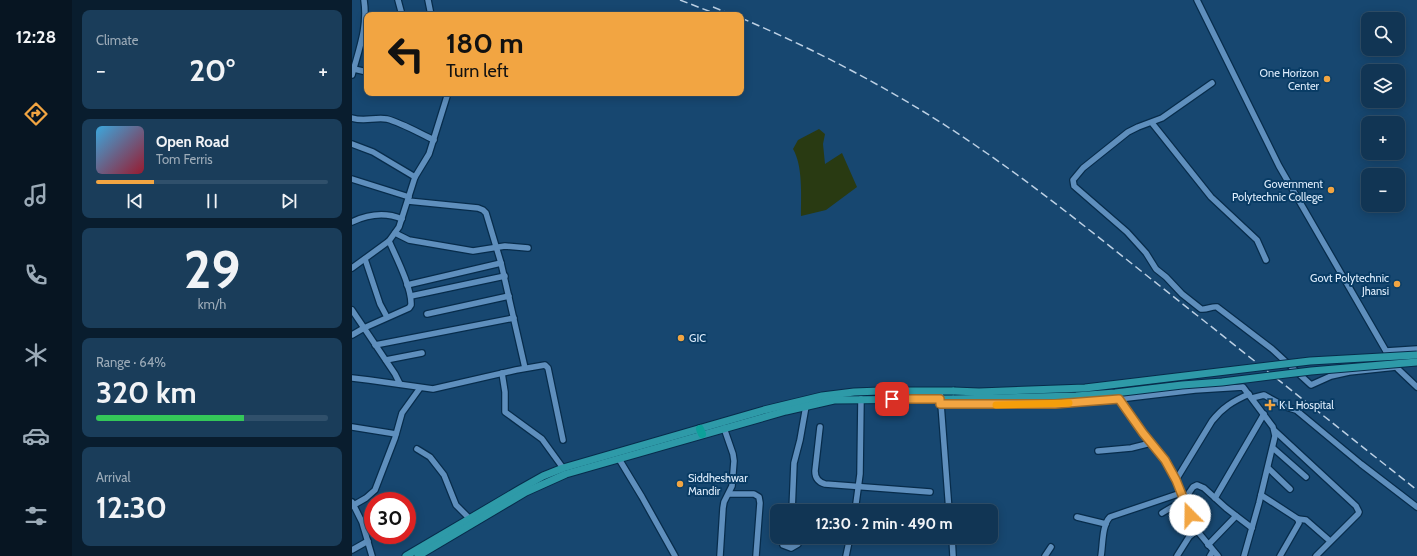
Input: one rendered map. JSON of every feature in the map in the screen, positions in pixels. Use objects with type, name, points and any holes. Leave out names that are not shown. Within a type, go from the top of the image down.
[{"type":"main road","points":[[406,556],[543,476],[563,468],[701,432],[724,428],[834,400],[940,398],[979,392],[1085,388],[1310,361],[1417,355]]},
{"type":"main road","points":[[954,395],[1076,396],[1222,382],[1311,371],[1417,362]]},
{"type":"main road","points":[[418,556],[526,492],[553,479],[619,459],[764,410],[822,396],[867,392],[940,398]]},
{"type":"street","points":[[364,0],[365,12]]},
{"type":"street","points":[[398,0],[401,12]]},
{"type":"street","points":[[428,0],[430,12]]},
{"type":"street","points":[[1197,0],[1278,166],[1386,351],[1397,367],[1417,387]]},
{"type":"street","points":[[364,28],[354,61],[353,72],[364,72]]},
{"type":"street","points":[[1212,83],[1168,115],[1128,132],[1083,168],[1075,177],[1073,182],[1075,188],[1098,206],[1146,253],[1156,269],[1182,294],[1203,310],[1216,307],[1229,316],[1272,350],[1311,385],[1331,376],[1349,372],[1397,367]]},
{"type":"street","points":[[352,268],[389,241],[395,233],[402,219],[415,177],[429,154],[447,96]]},
{"type":"street","points":[[352,118],[359,120],[376,118],[390,120],[434,140]]},
{"type":"street","points":[[1152,123],[1211,197],[1257,240],[1266,260]]},
{"type":"street","points":[[352,144],[379,155],[415,177]]},
{"type":"street","points":[[352,179],[409,199],[478,208],[486,213],[501,263],[525,368]]},
{"type":"street","points":[[352,222],[362,217],[377,214],[393,215],[402,219]]},
{"type":"street","points":[[395,233],[408,240],[473,251],[505,246],[528,248]]},
{"type":"street","points":[[352,335],[387,317],[409,308],[411,305],[411,296],[399,262],[389,241]]},
{"type":"street","points":[[365,259],[380,304],[387,317]]},
{"type":"street","points":[[407,285],[501,263]]},
{"type":"street","points":[[411,296],[504,276]]},
{"type":"street","points":[[427,314],[509,296]]},
{"type":"street","points":[[352,310],[386,360],[400,384]]},
{"type":"street","points":[[375,345],[514,318]]},
{"type":"street","points":[[1386,351],[1417,350]]},
{"type":"street","points":[[386,360],[422,353]]},
{"type":"street","points":[[352,378],[436,389],[502,373],[545,365],[548,368],[563,440]]},
{"type":"street","points":[[502,373],[505,392],[505,412],[542,439],[563,468]]},
{"type":"street","points":[[948,504],[940,398],[1048,404],[1119,399],[1194,390],[1243,387],[1275,431],[1358,509],[1358,514],[1316,556]]},
{"type":"street","points":[[364,529],[353,504],[366,498],[375,490],[402,414],[420,388]]},
{"type":"street","points":[[1176,480],[1218,413],[1234,401],[1250,396],[1264,395],[1286,407],[1296,410],[1361,464],[1417,507]]},
{"type":"street","points":[[1119,399],[1165,460],[1176,480],[1197,530],[1212,553],[1218,556]]},
{"type":"street","points":[[856,504],[860,474],[860,400]]},
{"type":"street","points":[[792,504],[794,463],[806,406]]},
{"type":"street","points":[[1215,498],[1264,414]]},
{"type":"street","points":[[820,426],[815,471],[817,480],[825,484],[930,492]]},
{"type":"street","points":[[352,427],[396,434]]},
{"type":"street","points":[[720,556],[722,508],[732,486],[734,461],[732,450],[724,428]]},
{"type":"street","points":[[1244,556],[1273,448],[1275,431]]},
{"type":"street","points":[[1098,451],[1131,448],[1151,443]]},
{"type":"street","points":[[1273,448],[1306,477]]},
{"type":"street","points":[[417,449],[430,457],[444,475],[456,505],[469,518]]},
{"type":"street","points":[[619,459],[675,556]]},
{"type":"street","points":[[1268,468],[1290,489]]},
{"type":"street","points":[[1162,513],[1184,500],[1193,487],[1197,485],[1204,488],[1252,528]]},
{"type":"street","points":[[1101,556],[1108,518],[1113,515],[1181,493]]},
{"type":"street","points":[[729,494],[754,494],[758,497],[760,503],[756,556]]},
{"type":"street","points":[[1261,495],[1298,519],[1306,520],[1330,541]]},
{"type":"street","points":[[1208,545],[1236,516]]},
{"type":"street","points":[[1077,517],[1106,524]]},
{"type":"street","points":[[1280,556],[1299,523],[1298,519]]},
{"type":"street","points":[[1177,556],[1189,537],[1197,530]]},
{"type":"street","points":[[352,550],[364,544]]},
{"type":"street","points":[[369,544],[372,556]]},
{"type":"street","points":[[783,544],[791,548],[798,544]]},
{"type":"street","points":[[846,556],[849,544]]},
{"type":"street","points":[[952,544],[953,556]]},
{"type":"street","points":[[1045,556],[1051,547]]},
{"type":"shaded area","points":[[819,129],[825,134],[823,144],[825,164],[842,153],[857,187],[826,210],[801,216],[800,172],[793,149],[798,140]]},
{"type":"railway","points":[[680,0],[711,12]]},
{"type":"railway","points":[[713,7],[726,12]]},
{"type":"railway","points":[[744,19],[837,63],[899,97],[959,134],[988,154],[1075,218],[1417,490]]},
{"type":"slow traffic","points":[[996,405],[1069,403]]},
{"type":"place","name":"One Horizon Center","points":[[1327,79]]},
{"type":"place","name":"Government Polytechnic College","points":[[1331,190]]},
{"type":"place","name":"Govt Polytechnic Jhansi","points":[[1397,284]]},
{"type":"place","name":"GIC","points":[[681,338]]},
{"type":"place","name":"K L Hospital","points":[[1270,405]]},
{"type":"place","name":"Siddheshwar Mandir","points":[[680,484]]},
{"type":"route","points":[[892,399],[940,399],[940,404],[1012,405],[1055,404],[1119,399],[1143,433],[1165,460],[1176,480],[1190,515]]}]
